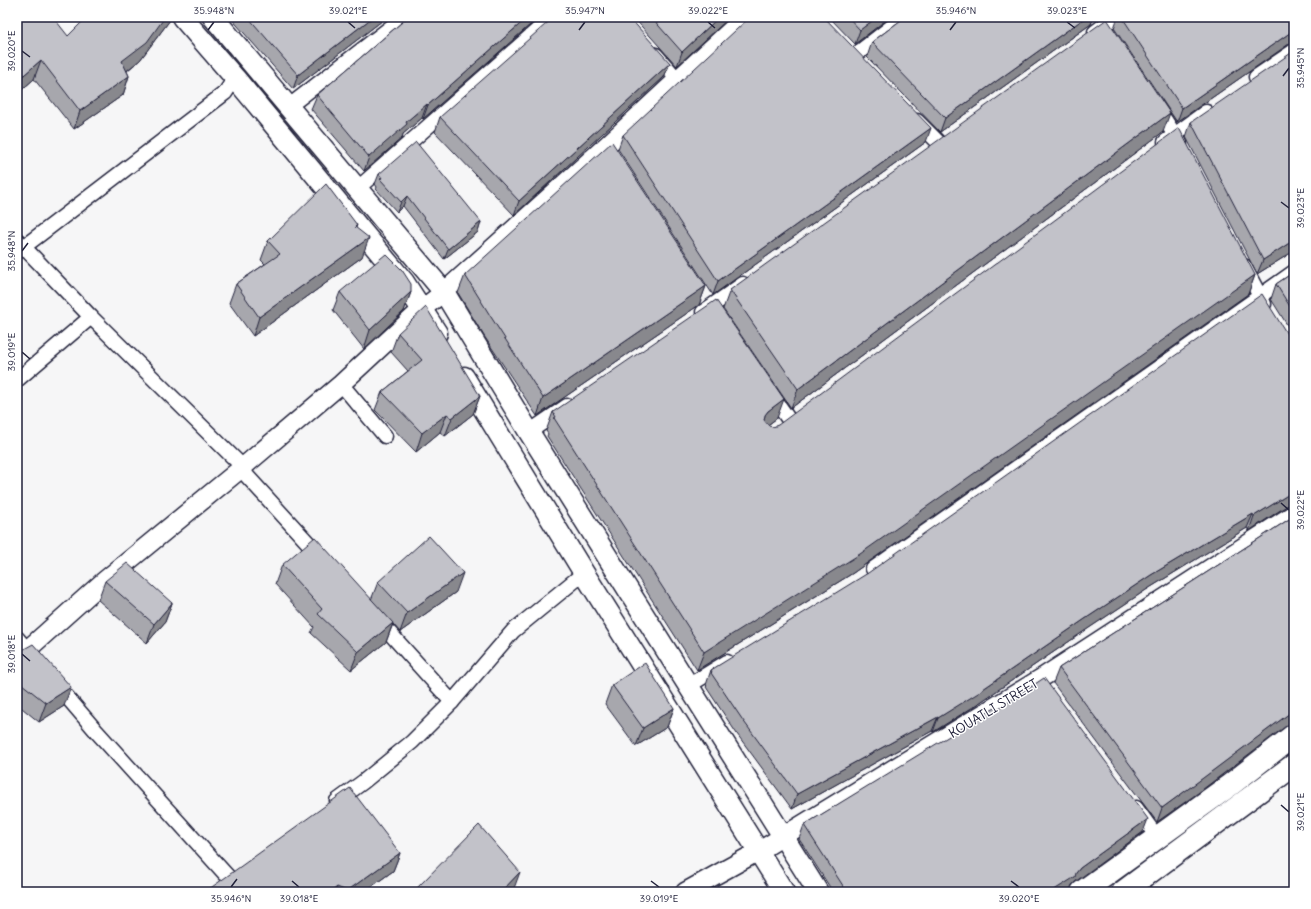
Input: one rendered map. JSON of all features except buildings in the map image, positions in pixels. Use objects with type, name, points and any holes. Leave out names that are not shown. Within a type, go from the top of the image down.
[{"type":"main road","points":[[182,17],[404,282],[784,892]]},
{"type":"main road","points":[[213,17],[444,292],[529,432],[818,892]]},
{"type":"main road","points":[[1082,892],[1294,735]]},
{"type":"main road","points":[[1123,892],[1292,771]]},
{"type":"street","points":[[288,107],[404,17]]},
{"type":"street","points":[[357,189],[552,17]]},
{"type":"street","points":[[230,879],[97,732],[45,671],[20,648],[104,582],[244,467],[341,384],[422,309],[610,153],[678,80],[745,17]]},
{"type":"street","points":[[854,56],[904,17]]},
{"type":"street","points":[[1084,40],[1100,22],[1115,17]]},
{"type":"street","points":[[1100,22],[1112,39]]},
{"type":"street","points":[[843,45],[864,67]]},
{"type":"street","points":[[648,46],[678,80]]},
{"type":"street","points":[[1244,86],[1294,51]]},
{"type":"street","points":[[234,78],[225,93],[19,246],[244,467],[247,476],[331,569]]},
{"type":"street","points":[[1150,96],[1175,134],[1186,155]]},
{"type":"street","points":[[1156,148],[1219,103]]},
{"type":"street","points":[[907,110],[939,143]]},
{"type":"street","points":[[926,152],[952,134]]},
{"type":"street","points":[[1237,254],[1269,312]]},
{"type":"street","points":[[864,576],[1294,272]]},
{"type":"street","points":[[691,320],[755,275]]},
{"type":"street","points":[[702,293],[720,319]]},
{"type":"street","points":[[17,380],[90,317]]},
{"type":"street","points":[[763,383],[789,420]]},
{"type":"street","points":[[341,384],[385,436]]},
{"type":"street","points":[[529,432],[574,400]]},
{"type":"street","points":[[777,429],[802,411]]},
{"type":"street","name":"KOUATLI STREET","points":[[685,892],[759,851],[782,836],[1045,685],[1294,514]]},
{"type":"street","points":[[325,810],[363,782],[412,742],[452,702],[513,631],[584,573]]},
{"type":"street","points":[[368,609],[452,702]]},
{"type":"street","points":[[688,686],[736,656]]},
{"type":"street","points":[[1129,799],[1157,837]]},
{"type":"street","points":[[217,888],[242,870]]}]
